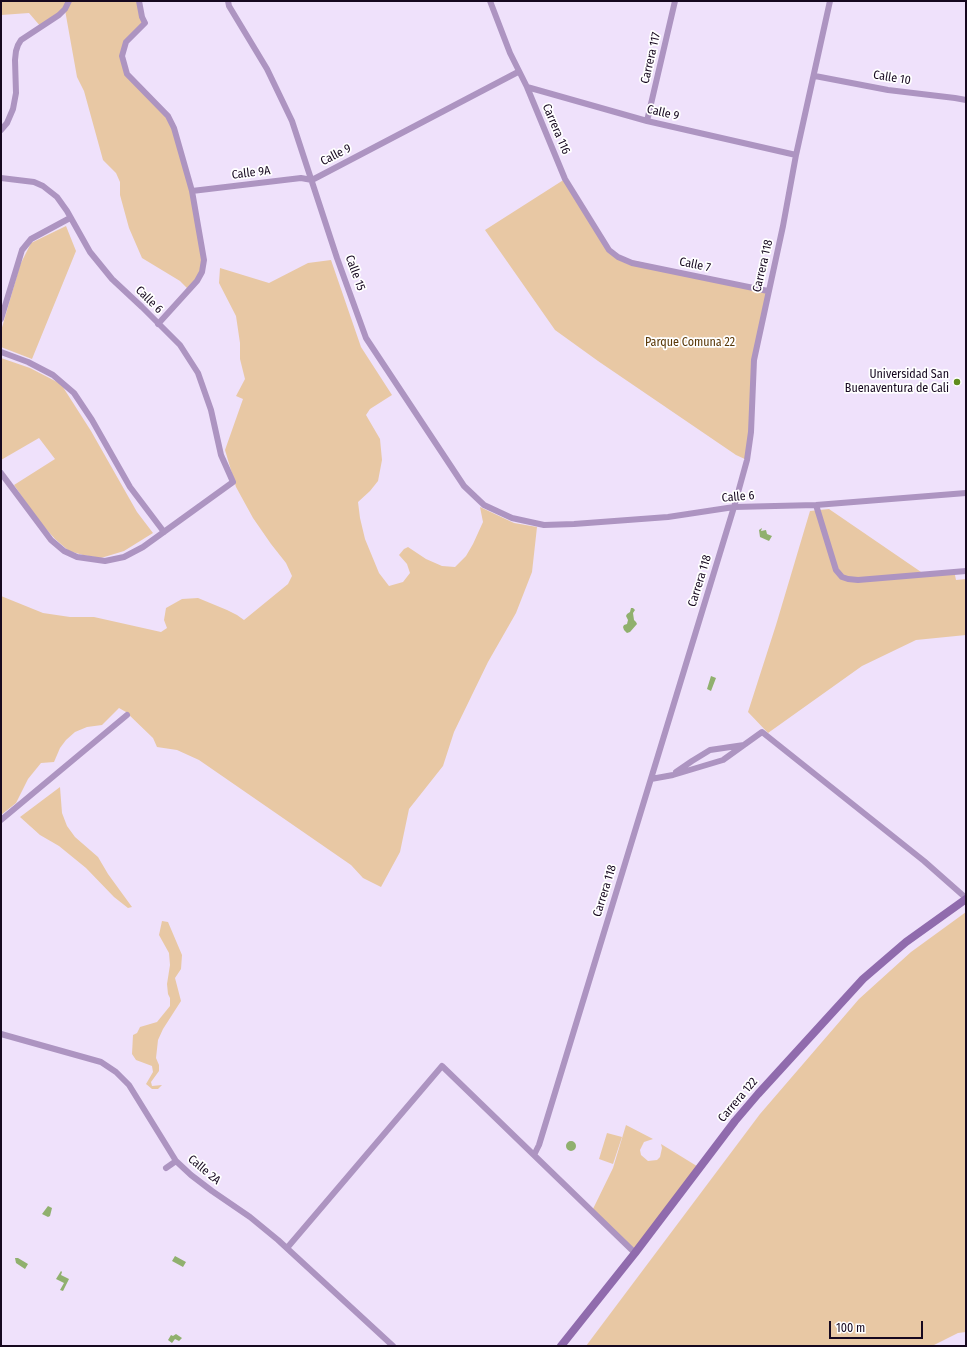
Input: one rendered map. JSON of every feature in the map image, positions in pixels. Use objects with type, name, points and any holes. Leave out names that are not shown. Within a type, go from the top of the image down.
[{"type":"street","points":[[1,130],[7,123],[13,109],[16,93],[15,60],[18,45],[21,40],[59,15],[69,1]]},
{"type":"street","points":[[139,1],[145,24],[126,42],[122,56],[127,74],[168,116],[174,128],[192,191],[204,260],[202,272],[197,281],[158,324]]},
{"type":"street","name":"Calle 15","points":[[228,1],[229,6],[267,69],[292,121],[366,338],[464,486],[484,506],[512,518]]},
{"type":"street","name":"Carrera 116","points":[[490,1],[518,72],[527,87],[565,179],[609,250],[618,257]]},
{"type":"street","name":"Carrera 117","points":[[647,121],[675,1]]},
{"type":"street","name":"Carrera 118","points":[[534,1155],[539,1145],[734,508],[747,460],[751,432],[754,360],[783,226],[796,155],[815,76],[830,1]]},
{"type":"street","name":"Calle 9","points":[[312,180],[518,72]]},
{"type":"street","name":"Calle 10","points":[[815,76],[888,90],[966,100]]},
{"type":"street","name":"Calle 9","points":[[527,87],[647,121],[796,155]]},
{"type":"street","name":"Calle 6","points":[[1,178],[34,182],[43,186],[57,197],[90,252],[112,280],[142,307],[180,345],[198,373],[211,410],[221,455],[233,482],[164,532]]},
{"type":"street","name":"Calle 9A","points":[[192,191],[301,178],[312,180]]},
{"type":"street","points":[[1,319],[22,250],[31,238],[70,218]]},
{"type":"street","name":"Calle 7","points":[[618,257],[632,263],[768,292]]},
{"type":"street","points":[[1,352],[28,362],[53,375],[74,393],[92,420],[130,487],[164,532],[143,547],[124,557],[105,561],[77,557],[64,551],[51,540],[1,473]]},
{"type":"street","name":"Calle 6","points":[[512,518],[544,525],[574,524],[668,517],[734,508],[816,505],[966,493]]},
{"type":"street","points":[[816,505],[836,570],[842,577],[858,580],[966,571]]},
{"type":"street","points":[[1,820],[127,715]]},
{"type":"street","points":[[651,779],[673,775],[723,760],[746,745],[762,732],[924,861],[966,898]]},
{"type":"street","points":[[673,775],[710,750],[735,745],[746,745]]},
{"type":"street","name":"Carrera 122","points":[[561,1346],[690,1182],[735,1121],[758,1094],[863,979],[906,942],[966,898]]},
{"type":"street","name":"Calle 2A","points":[[1,1034],[101,1062],[116,1072],[129,1085],[176,1161],[191,1175],[250,1217],[287,1248],[393,1346]]},
{"type":"street","points":[[287,1248],[442,1066],[635,1253]]},
{"type":"street","points":[[166,1168],[176,1161]]},
{"type":"green space","points":[[1,1],[139,1],[145,23],[127,42],[122,56],[127,74],[168,116],[192,191],[204,260],[202,272],[189,290],[180,281],[142,258],[129,228],[120,195],[120,182],[116,173],[103,160],[84,91],[77,77],[65,10],[41,27],[29,13],[1,15]]},
{"type":"green space","name":"Parque Comuna 22","points":[[565,179],[609,250],[618,257],[768,291],[754,360],[747,460],[736,455],[555,330],[485,230]]},
{"type":"green space","points":[[66,226],[76,251],[32,359],[1,347],[1,331],[20,265],[31,243]]},
{"type":"green space","points":[[331,260],[361,347],[392,395],[370,409],[366,415],[380,439],[382,460],[378,481],[358,502],[365,539],[379,573],[389,586],[403,582],[410,573],[407,564],[399,555],[408,547],[426,559],[442,566],[455,567],[466,556],[483,522],[480,507],[514,523],[537,527],[532,572],[516,613],[488,662],[454,732],[443,766],[409,809],[400,852],[381,887],[363,878],[351,865],[199,760],[177,750],[157,747],[153,738],[126,712],[119,708],[102,725],[87,727],[75,732],[66,740],[60,748],[54,762],[41,763],[28,779],[16,803],[1,815],[1,596],[43,613],[70,617],[94,617],[161,632],[167,628],[164,620],[166,608],[182,599],[198,598],[227,610],[244,620],[288,584],[292,576],[286,563],[253,518],[236,487],[225,450],[243,399],[236,396],[245,379],[240,359],[240,343],[236,316],[219,283],[220,268],[269,283],[308,263]]},
{"type":"green space","points":[[1,358],[30,368],[61,384],[91,431],[137,512],[153,533],[124,551],[101,558],[69,551],[55,539],[39,521],[14,485],[55,459],[39,438],[1,460]]},
{"type":"green space","points":[[829,509],[924,574],[954,570],[956,580],[966,579],[966,635],[916,640],[862,666],[768,733],[748,712],[810,511]]},
{"type":"green space","points":[[60,787],[62,813],[67,826],[75,837],[98,857],[108,874],[132,907],[128,908],[114,897],[86,868],[59,846],[40,835],[20,817]]},
{"type":"green space","points":[[966,912],[966,1332],[958,1333],[932,1346],[586,1346],[760,1114],[859,999],[911,952]]},
{"type":"green space","points":[[162,921],[168,922],[182,955],[181,969],[175,978],[181,1001],[163,1029],[158,1040],[156,1058],[159,1065],[159,1071],[151,1082],[152,1086],[162,1085],[158,1089],[152,1089],[146,1084],[153,1072],[152,1066],[136,1060],[132,1054],[133,1035],[137,1033],[140,1027],[157,1022],[170,1006],[167,984],[170,965],[169,953],[159,935]]},
{"type":"green space","points":[[626,1125],[653,1139],[644,1142],[640,1150],[641,1155],[648,1161],[657,1160],[660,1157],[662,1148],[661,1144],[700,1168],[635,1253],[592,1211],[613,1168]]},
{"type":"green space","points":[[607,1133],[622,1137],[613,1164],[599,1159]]},
{"type":"shaded area","points":[[762,528],[761,531],[766,530],[767,534],[772,536],[769,541],[760,537],[759,530]]},
{"type":"shaded area","points":[[631,608],[635,610],[633,613],[634,620],[637,624],[630,632],[627,633],[623,627],[627,624],[628,620],[626,616],[630,612]]},
{"type":"shaded area","points":[[711,676],[716,678],[711,691],[707,689]]},
{"type":"shaded area","points":[[571,1141],[576,1146],[571,1151],[566,1146]]},
{"type":"shaded area","points":[[48,1206],[52,1208],[50,1216],[48,1217],[42,1214]]},
{"type":"shaded area","points":[[175,1256],[186,1262],[183,1267],[172,1261]]},
{"type":"shaded area","points":[[15,1258],[18,1258],[28,1264],[25,1269],[16,1263]]},
{"type":"shaded area","points":[[61,1271],[61,1275],[69,1279],[63,1291],[60,1290],[64,1283],[56,1279]]},
{"type":"shaded area","points":[[176,1334],[182,1338],[179,1341],[175,1339],[172,1343],[168,1340],[171,1335],[173,1336]]},
{"type":"place","name":"Universidad San Buenaventura de Cali","points":[[957,382]]}]
